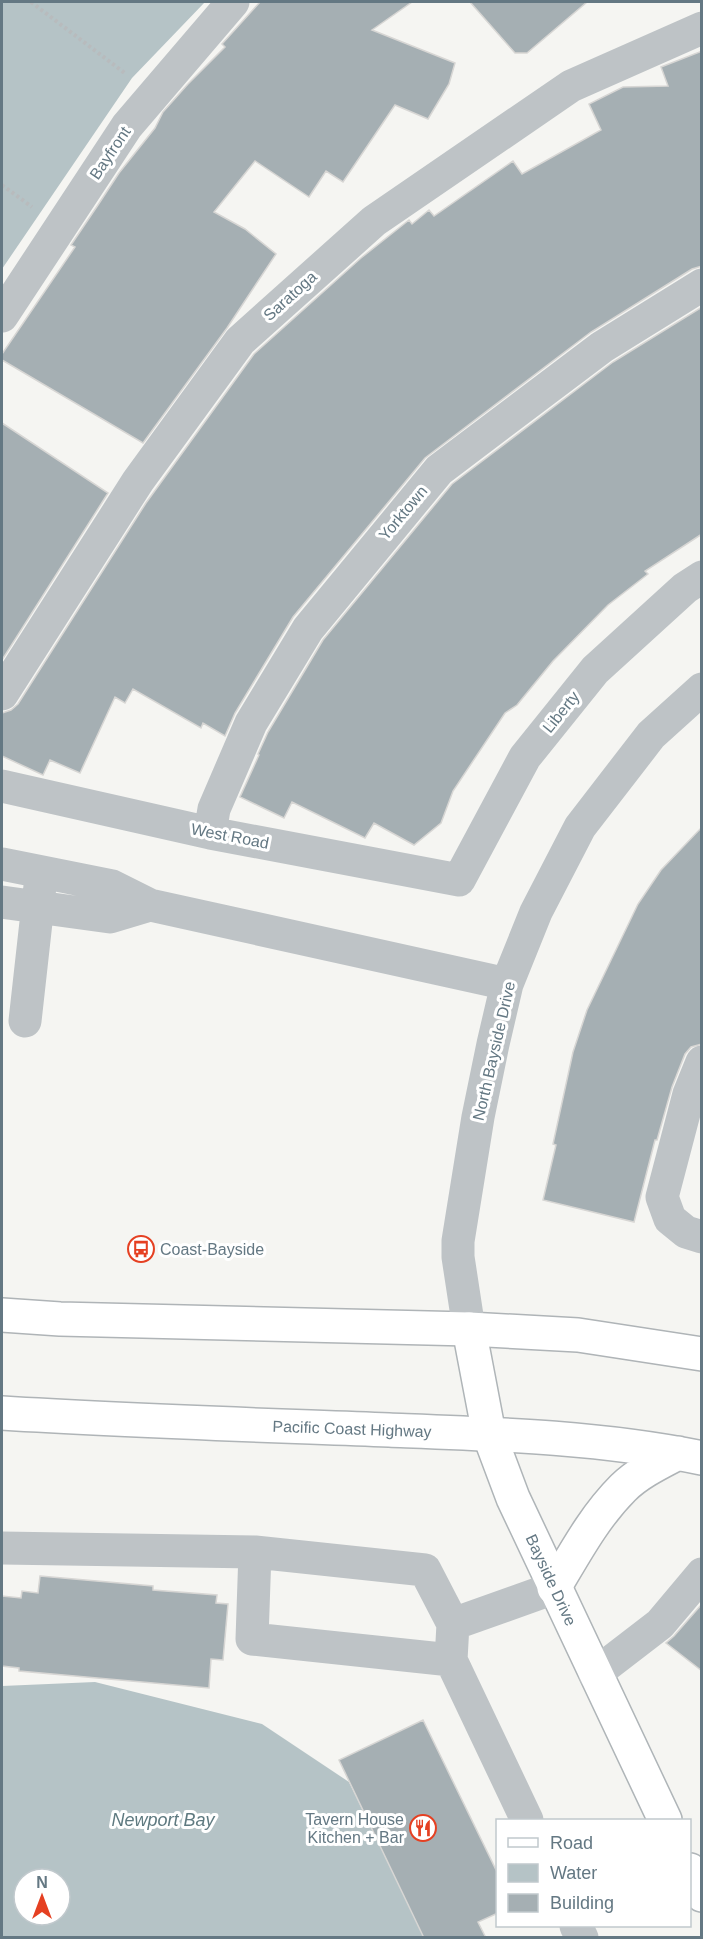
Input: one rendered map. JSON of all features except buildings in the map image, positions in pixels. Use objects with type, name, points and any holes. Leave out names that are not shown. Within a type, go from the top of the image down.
[{"type":"main road","points":[[2,1315],[60,1319],[469,1329],[578,1335],[702,1354]]},
{"type":"main road","name":"Bayside Drive","points":[[469,1329],[489,1434],[513,1498],[664,1819]]},
{"type":"main road","name":"Pacific Coast Highway","points":[[2,1413],[90,1419],[489,1434],[582,1441],[690,1455]]},
{"type":"main road","points":[[554,1588],[588,1530],[624,1486],[651,1467],[690,1455]]},
{"type":"main road","points":[[691,1872],[702,1895]]},
{"type":"street","name":"Bayfront","points":[[2,316],[127,126],[233,2]]},
{"type":"street","name":"Saratoga","points":[[2,694],[138,481],[240,341],[374,221],[571,86],[702,28]]},
{"type":"street","name":"Yorktown","points":[[210,832],[214,809],[251,723],[308,629],[439,470],[602,347],[702,285]]},
{"type":"street","name":"Liberty","points":[[459,880],[525,757],[595,670],[685,588],[702,577]]},
{"type":"street","name":"North Bayside Drive","points":[[469,1329],[458,1257],[458,1241],[478,1117],[507,984],[536,912],[580,827],[651,735],[702,689]]},
{"type":"street","name":"West Road","points":[[2,786],[210,832],[459,880]]},
{"type":"street","points":[[2,864],[112,886],[150,905],[507,984]]},
{"type":"street","points":[[25,1021],[42,872]]},
{"type":"street","points":[[2,902],[110,917],[150,905]]},
{"type":"street","points":[[702,1062],[689,1094],[662,1197],[670,1218],[686,1232],[702,1237]]},
{"type":"street","points":[[2,1548],[255,1552],[425,1570],[453,1624],[451,1660],[526,1819]]},
{"type":"street","points":[[255,1552],[252,1639],[451,1660]]},
{"type":"street","points":[[595,1674],[660,1624],[702,1574]]},
{"type":"street","points":[[453,1624],[554,1588]]},
{"type":"path","points":[[31,2],[129,76]]},
{"type":"path","points":[[2,185],[38,211]]},
{"type":"water","points":[[2,2],[205,2],[132,78],[2,269]]},
{"type":"water","name":"Newport Bay","points":[[95,1682],[262,1724],[349,1782],[424,1937],[2,1937],[2,1686]]},
{"type":"place","name":"Coast-Bayside","points":[[141,1249]]},
{"type":"place","name":"Tavern House Kitchen + Bar","points":[[423,1828]]}]
